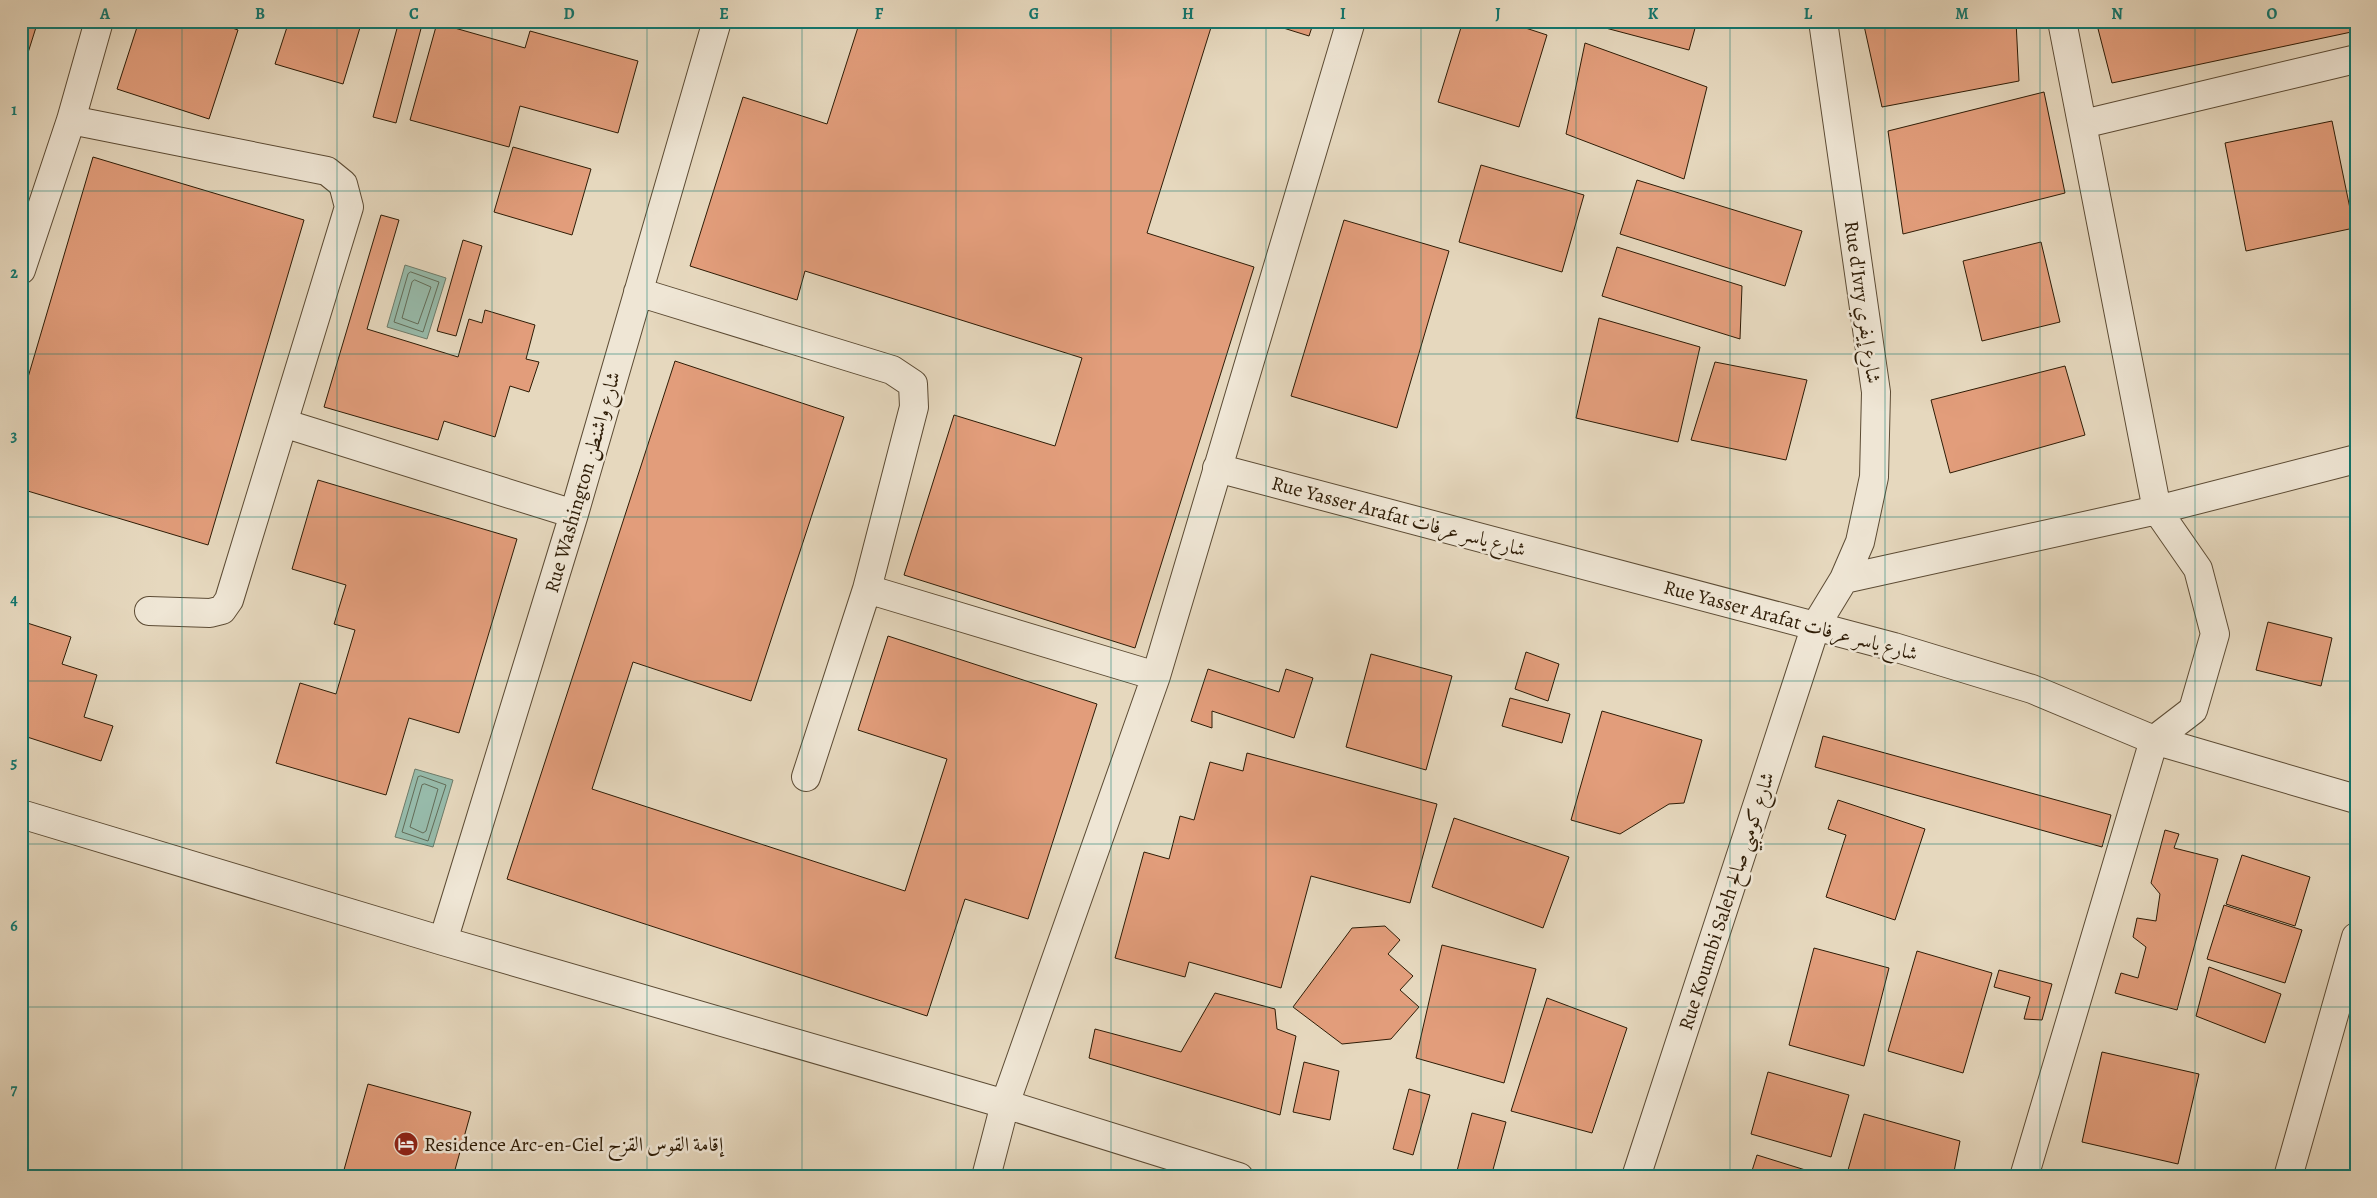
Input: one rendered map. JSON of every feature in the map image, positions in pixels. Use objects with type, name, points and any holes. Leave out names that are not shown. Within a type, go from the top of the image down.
[{"type":"street","points":[[21,270],[71,120],[99,21]]},
{"type":"street","name":"Rue Washington شارع واشنطن","points":[[443,941],[574,514],[716,21]]},
{"type":"street","points":[[986,1177],[1005,1104],[1156,676],[1352,21]]},
{"type":"street","name":"Rue d'Ivry شارع إيفري","points":[[1816,625],[1844,579],[1860,542],[1874,477],[1876,392],[1823,21]]},
{"type":"street","points":[[2024,1177],[2154,740],[2193,710],[2215,634],[2198,569],[2157,510],[2062,21]]},
{"type":"street","points":[[2083,124],[2356,59]]},
{"type":"street","points":[[71,120],[327,171],[343,184],[349,207],[229,600],[222,610],[210,614],[150,611]]},
{"type":"street","points":[[638,292],[892,370],[913,384],[914,408],[867,589],[806,777]]},
{"type":"street","points":[[283,423],[574,514]]},
{"type":"street","points":[[1844,579],[2157,510],[2356,460]]},
{"type":"street","name":"Rue Yasser Arafat شارع ياسر عرفات","points":[[1217,468],[1816,625],[2032,689],[2154,740],[2356,799]]},
{"type":"street","points":[[867,589],[1156,676]]},
{"type":"street","name":"Rue Koumbi Saleh شارع كومبي صالح","points":[[1636,1177],[1816,625]]},
{"type":"street","points":[[21,814],[443,941],[1005,1104],[1239,1177]]},
{"type":"street","points":[[2288,1177],[2356,937]]},
{"type":"water","points":[[405,265],[446,278],[427,339],[387,327]]},
{"type":"water","points":[[415,769],[453,780],[433,847],[395,837]]},
{"type":"building","points":[[21,21],[38,21],[21,75]]},
{"type":"building","points":[[139,21],[213,21],[238,30],[209,119],[117,89]]},
{"type":"building","points":[[289,21],[362,21],[343,84],[275,64]]},
{"type":"building","points":[[399,21],[423,21],[396,123],[373,117]]},
{"type":"building","points":[[477,21],[496,21],[495,27]]},
{"type":"building","points":[[860,21],[1213,21],[1147,233],[1254,267],[1135,648],[904,575],[954,415],[1055,446],[1082,358],[805,271],[797,300],[690,266],[743,97],[827,124]]},
{"type":"building","points":[[1261,21],[1314,21],[1309,36]]},
{"type":"building","points":[[1463,21],[1504,21],[1547,35],[1519,127],[1438,102]]},
{"type":"building","points":[[1579,21],[1697,21],[1689,50]]},
{"type":"building","points":[[1863,21],[2016,21],[2019,81],[1882,107]]},
{"type":"building","points":[[2096,21],[2356,21],[2356,31],[2112,83]]},
{"type":"building","points":[[437,23],[525,48],[530,31],[638,61],[618,133],[520,106],[509,147],[410,120]]},
{"type":"building","points":[[1585,43],[1707,87],[1684,179],[1566,134]]},
{"type":"building","points":[[2044,92],[2065,193],[1903,234],[1888,131]]},
{"type":"building","points":[[2332,121],[2354,228],[2246,251],[2225,143]]},
{"type":"building","points":[[513,147],[591,169],[572,235],[494,212]]},
{"type":"building","points":[[93,157],[304,220],[208,545],[21,489],[21,401]]},
{"type":"building","points":[[1481,165],[1584,195],[1562,272],[1459,242]]},
{"type":"building","points":[[1637,180],[1802,231],[1785,286],[1620,234]]},
{"type":"building","points":[[381,215],[399,220],[367,329],[458,357],[469,319],[482,323],[485,310],[535,325],[526,359],[539,362],[529,392],[510,386],[495,437],[444,421],[438,440],[324,407]]},
{"type":"building","points":[[1344,220],[1449,251],[1397,428],[1291,396]]},
{"type":"building","points":[[463,240],[482,246],[456,336],[437,331]]},
{"type":"building","points":[[2041,242],[2060,322],[1982,341],[1963,261]]},
{"type":"building","points":[[1617,247],[1742,286],[1740,339],[1602,296]]},
{"type":"building","points":[[1599,318],[1700,347],[1678,442],[1576,418]]},
{"type":"building","points":[[675,361],[844,417],[751,701],[633,662],[592,789],[905,891],[947,759],[858,730],[888,636],[1097,704],[1028,919],[965,899],[927,1016],[507,879]]},
{"type":"building","points":[[1715,362],[1807,380],[1786,460],[1691,440]]},
{"type":"building","points":[[2065,366],[2085,435],[1950,473],[1931,400]]},
{"type":"building","points":[[318,480],[517,539],[459,733],[409,718],[386,795],[276,763],[300,683],[336,694],[355,630],[334,624],[346,585],[292,569]]},
{"type":"building","points":[[21,621],[71,637],[62,664],[97,675],[84,717],[113,726],[101,761],[21,735]]},
{"type":"building","points":[[2268,622],[2332,638],[2321,686],[2256,670]]},
{"type":"building","points":[[1526,652],[1559,664],[1548,701],[1515,689]]},
{"type":"building","points":[[1371,654],[1452,676],[1426,770],[1346,747]]},
{"type":"building","points":[[1208,669],[1279,692],[1286,669],[1313,678],[1294,738],[1212,711],[1212,728],[1191,721]]},
{"type":"building","points":[[1510,698],[1570,714],[1562,743],[1502,726]]},
{"type":"building","points":[[1602,711],[1702,740],[1684,803],[1669,804],[1620,834],[1571,820]]},
{"type":"building","points":[[1823,736],[2111,815],[2102,847],[1815,767]]},
{"type":"building","points":[[1247,753],[1437,804],[1410,903],[1311,876],[1281,988],[1189,962],[1185,977],[1115,958],[1144,852],[1169,859],[1180,816],[1194,820],[1210,762],[1243,771]]},
{"type":"building","points":[[1838,800],[1925,829],[1895,920],[1826,897],[1846,835],[1828,829]]},
{"type":"building","points":[[1454,818],[1569,857],[1543,928],[1432,887]]},
{"type":"building","points":[[2165,830],[2179,834],[2174,848],[2218,859],[2177,1010],[2115,993],[2121,973],[2138,978],[2146,947],[2133,937],[2137,918],[2156,921],[2160,894],[2151,883]]},
{"type":"building","points":[[2242,855],[2310,877],[2295,926],[2226,904]]},
{"type":"building","points":[[2224,905],[2302,930],[2285,983],[2207,959]]},
{"type":"building","points":[[1385,926],[1400,940],[1388,954],[1413,976],[1400,990],[1419,1007],[1391,1039],[1342,1044],[1293,1007],[1352,928]]},
{"type":"building","points":[[1442,945],[1536,969],[1504,1083],[1416,1058]]},
{"type":"building","points":[[1814,948],[1889,968],[1864,1066],[1789,1045]]},
{"type":"building","points":[[1917,951],[1992,973],[1963,1073],[1888,1051]]},
{"type":"building","points":[[2209,967],[2281,994],[2265,1043],[2196,1016]]},
{"type":"building","points":[[1999,970],[2052,984],[2042,1020],[2024,1019],[2030,997],[1994,987]]},
{"type":"building","points":[[1215,993],[1275,1009],[1277,1029],[1296,1036],[1280,1115],[1089,1058],[1095,1029],[1181,1052]]},
{"type":"building","points":[[1547,998],[1627,1028],[1592,1133],[1511,1111]]},
{"type":"building","points":[[2356,1030],[2356,1045],[2351,1043]]},
{"type":"building","points":[[2102,1052],[2199,1074],[2178,1164],[2082,1142]]},
{"type":"building","points":[[1304,1062],[1339,1071],[1330,1120],[1293,1112]]},
{"type":"building","points":[[1768,1072],[1849,1095],[1831,1157],[1751,1134]]},
{"type":"building","name":"Residence Arc-en-Ciel إقامة القوس القزح","points":[[368,1084],[471,1112],[453,1177],[342,1177]]},
{"type":"building","points":[[1409,1089],[1430,1095],[1413,1155],[1393,1149]]},
{"type":"building","points":[[1472,1113],[1506,1122],[1491,1177],[1475,1177],[1457,1171]]},
{"type":"building","points":[[1864,1114],[1960,1141],[1953,1177],[1846,1177]]},
{"type":"building","points":[[1757,1155],[1828,1177],[1750,1177]]},
{"type":"building","points":[[2066,1172],[2083,1177],[2064,1177]]},
{"type":"place","name":"Residence Arc-en-Ciel إقامة القوس القزح","points":[[406,1144]]}]
